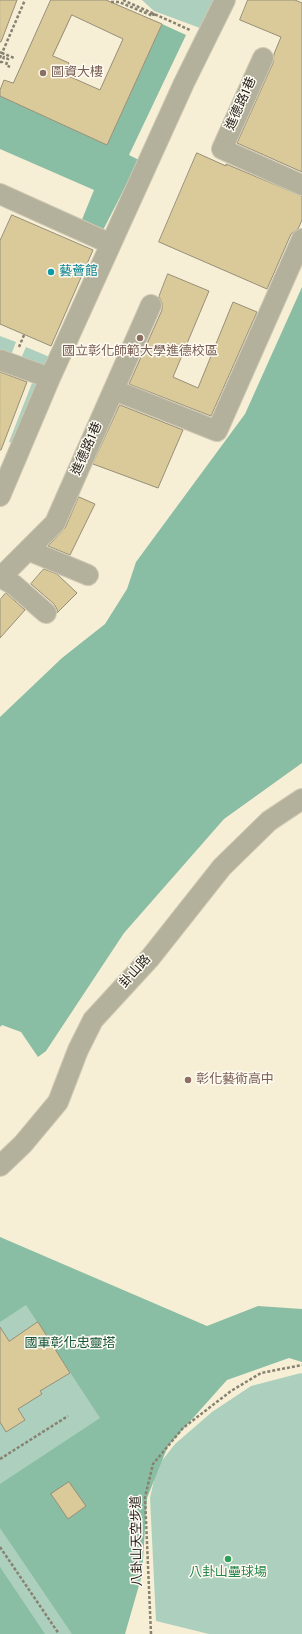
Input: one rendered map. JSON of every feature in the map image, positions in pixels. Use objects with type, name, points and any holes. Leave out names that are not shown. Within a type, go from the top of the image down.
[{"type":"street","points":[[0,496],[50,378],[184,83],[225,0]]},
{"type":"street","name":"進德路1巷","points":[[262,58],[222,149],[302,185]]},
{"type":"street","points":[[0,194],[111,244]]},
{"type":"street","points":[[114,390],[217,431],[302,239]]},
{"type":"street","name":"進德路1巷","points":[[0,577],[55,523],[151,305]]},
{"type":"street","points":[[0,360],[50,378]]},
{"type":"street","points":[[28,550],[88,575]]},
{"type":"street","points":[[0,577],[14,585],[46,613]]},
{"type":"street","name":"卦山路","points":[[0,1166],[23,1144],[58,1102],[78,1050],[93,1020],[150,958],[222,867],[269,821],[302,799]]},
{"type":"path","points":[[0,58],[25,0]]},
{"type":"path","points":[[123,0],[207,37]]},
{"type":"path","points":[[112,1],[119,2],[153,16],[154,13]]},
{"type":"path","points":[[1,53],[14,58]]},
{"type":"path","points":[[0,62],[2,62],[4,57],[8,59],[6,65],[10,67]]},
{"type":"path","name":"八卦山天空步道","points":[[152,1634],[145,1497],[154,1464],[183,1428],[231,1391],[261,1373],[302,1365]]},
{"type":"path","points":[[0,1459],[68,1416]]},
{"type":"path","points":[[0,1547],[59,1634]]},
{"type":"green space","points":[[142,0],[216,0],[200,28],[154,11]]},
{"type":"green space","points":[[162,24],[186,35],[129,155],[139,160],[102,232],[81,222],[94,190],[0,149],[0,96],[107,145]]},
{"type":"green space","points":[[302,287],[302,763],[224,819],[124,933],[46,1051],[38,1057],[21,1032],[2,1025],[0,1027],[0,717],[62,658],[105,624],[127,589],[136,562],[245,414]]},
{"type":"green space","points":[[0,336],[16,342],[10,358],[0,355]]},
{"type":"green space","points":[[26,347],[52,358],[47,370],[19,363]]},
{"type":"green space","points":[[32,383],[39,386],[15,444],[9,442]]},
{"type":"green space","name":"國軍彰化忠靈塔","points":[[0,1237],[157,1356],[125,1634],[0,1634]]},
{"type":"green space","name":"國軍彰化忠靈塔","points":[[0,1237],[207,1326],[258,1306],[302,1309],[302,1362],[289,1358],[227,1380],[168,1446],[147,1498],[142,1575],[125,1634],[72,1634],[0,1528],[0,1484],[100,1418],[26,1305],[0,1322]]},
{"type":"green space","name":"八卦山壘球場","points":[[301,1373],[302,1634],[209,1634],[156,1621],[150,1498],[157,1467],[175,1444],[212,1412],[251,1386]]},
{"type":"green space","points":[[0,1567],[45,1634],[0,1634]]},
{"type":"building","points":[[0,0],[17,0],[1,42],[0,42]]},
{"type":"building","name":"圖資大樓","points":[[51,0],[106,0],[162,24],[107,145],[0,96],[0,90],[4,80],[13,83]],"holes":[[[72,15],[123,39],[100,90],[64,74],[69,63],[53,56]]]},
{"type":"building","points":[[248,0],[295,0],[302,3],[302,172],[237,143],[273,63],[274,54],[281,37],[240,20]]},
{"type":"building","points":[[197,153],[302,196],[302,220],[298,229],[291,234],[267,289],[159,242]]},
{"type":"building","name":"藝薈館","points":[[12,215],[93,250],[51,346],[0,324],[0,241]]},
{"type":"building","points":[[168,274],[209,291],[173,377],[198,388],[233,302],[257,312],[211,416],[129,384],[162,310],[162,303],[159,297]]},
{"type":"building","points":[[0,372],[27,382],[1,450],[0,450]]},
{"type":"building","points":[[120,405],[183,430],[158,488],[93,464]]},
{"type":"building","points":[[79,497],[95,504],[70,555],[48,546],[65,528]]},
{"type":"building","points":[[44,569],[57,574],[77,593],[57,613],[57,609],[54,604],[31,584]]},
{"type":"building","points":[[6,593],[25,610],[0,638],[0,600]]},
{"type":"building","points":[[38,1322],[70,1373],[40,1391],[42,1394],[18,1409],[25,1420],[6,1432],[0,1422],[0,1327],[9,1341]]},
{"type":"building","points":[[69,1482],[86,1506],[68,1519],[51,1494]]},
{"type":"place","name":"圖資大樓","points":[[43,73]]},
{"type":"place","name":"藝薈館","points":[[51,272]]},
{"type":"place","name":"國立彰化師範大學進德校區","points":[[140,338]]},
{"type":"place","name":"彰化藝術高中","points":[[188,1080]]},
{"type":"place","name":"八卦山壘球場","points":[[228,1559]]}]
